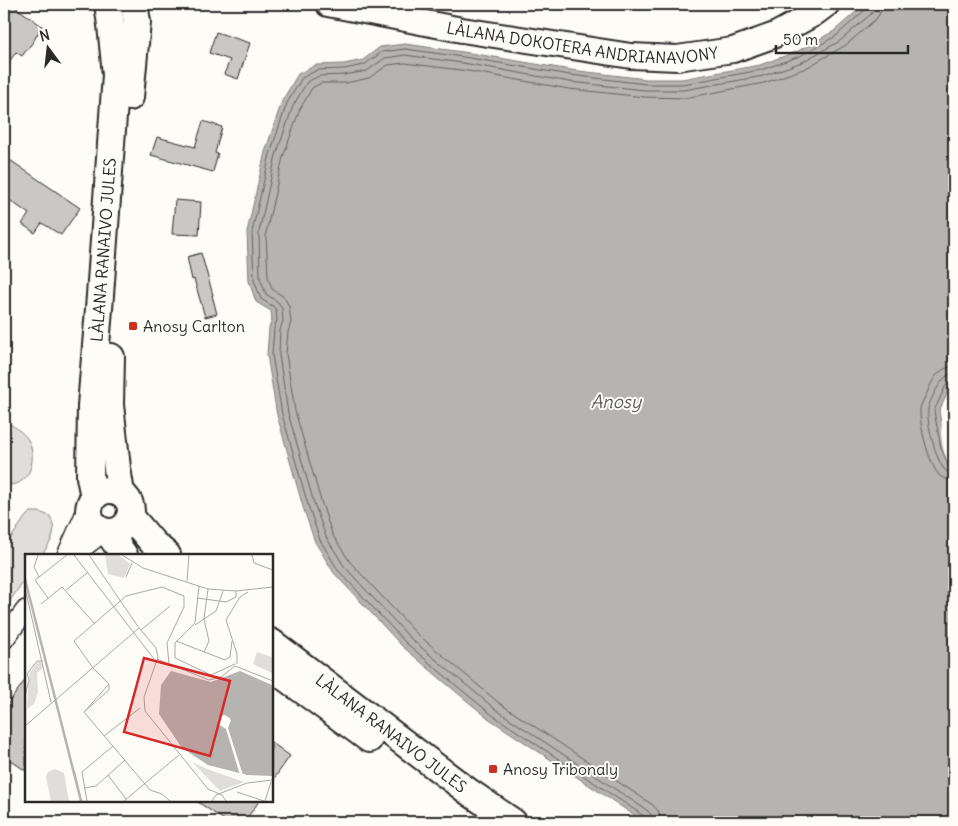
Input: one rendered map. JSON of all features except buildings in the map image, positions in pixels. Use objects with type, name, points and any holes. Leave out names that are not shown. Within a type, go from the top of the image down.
[{"type":"main road","name":"LÀLANA RANAIVO JULES","points":[[91,501],[90,406],[116,75],[108,4]]},
{"type":"main road","name":"LÀLANA RANAIVO JULES","points":[[126,505],[117,468],[110,405],[111,343],[131,80],[142,10]]},
{"type":"main road","points":[[123,554],[104,531],[93,524],[88,515],[91,501],[100,492],[114,490],[153,543],[166,554]]},
{"type":"main road","points":[[104,531],[116,531],[127,523],[126,505]]},
{"type":"main road","name":"LÀLANA RANAIVO JULES","points":[[272,643],[469,792],[513,822]]},
{"type":"main road","name":"LÀLANA RANAIVO JULES","points":[[272,668],[483,822]]},
{"type":"street","name":"LÀLANA DOKOTERA ANDRIANAVONY","points":[[328,4],[462,30],[631,56],[677,58],[733,50],[775,35],[812,15],[827,4]]},
{"type":"street","points":[[67,554],[91,501]]},
{"type":"street","points":[[74,554],[104,531]]},
{"type":"street","points":[[4,639],[25,611]]},
{"type":"shaded area","points":[[4,420],[26,437],[32,452],[31,465],[26,477],[16,484],[4,484]]},
{"type":"shaded area","points":[[31,512],[39,512],[50,516],[53,527],[52,537],[43,554],[25,554],[25,578],[4,610],[4,548],[26,516]]},
{"type":"water","name":"Anosy","points":[[865,4],[954,4],[954,383],[939,411],[945,446],[954,466],[954,822],[643,821],[488,718],[402,646],[334,573],[315,542],[277,415],[267,355],[269,328],[272,320],[271,311],[256,302],[249,281],[247,232],[265,152],[282,101],[298,74],[316,65],[344,64],[363,60],[380,47],[405,44],[571,70],[646,79],[682,79],[760,65],[798,51],[834,31]]},
{"type":"pier","points":[[942,419],[948,445],[954,460],[954,473],[947,461],[943,448],[941,434]]},
{"type":"place","name":"Anosy Carlton","points":[[133,326]]},
{"type":"place","name":"Anosy Tribonaly","points":[[493,769]]}]
